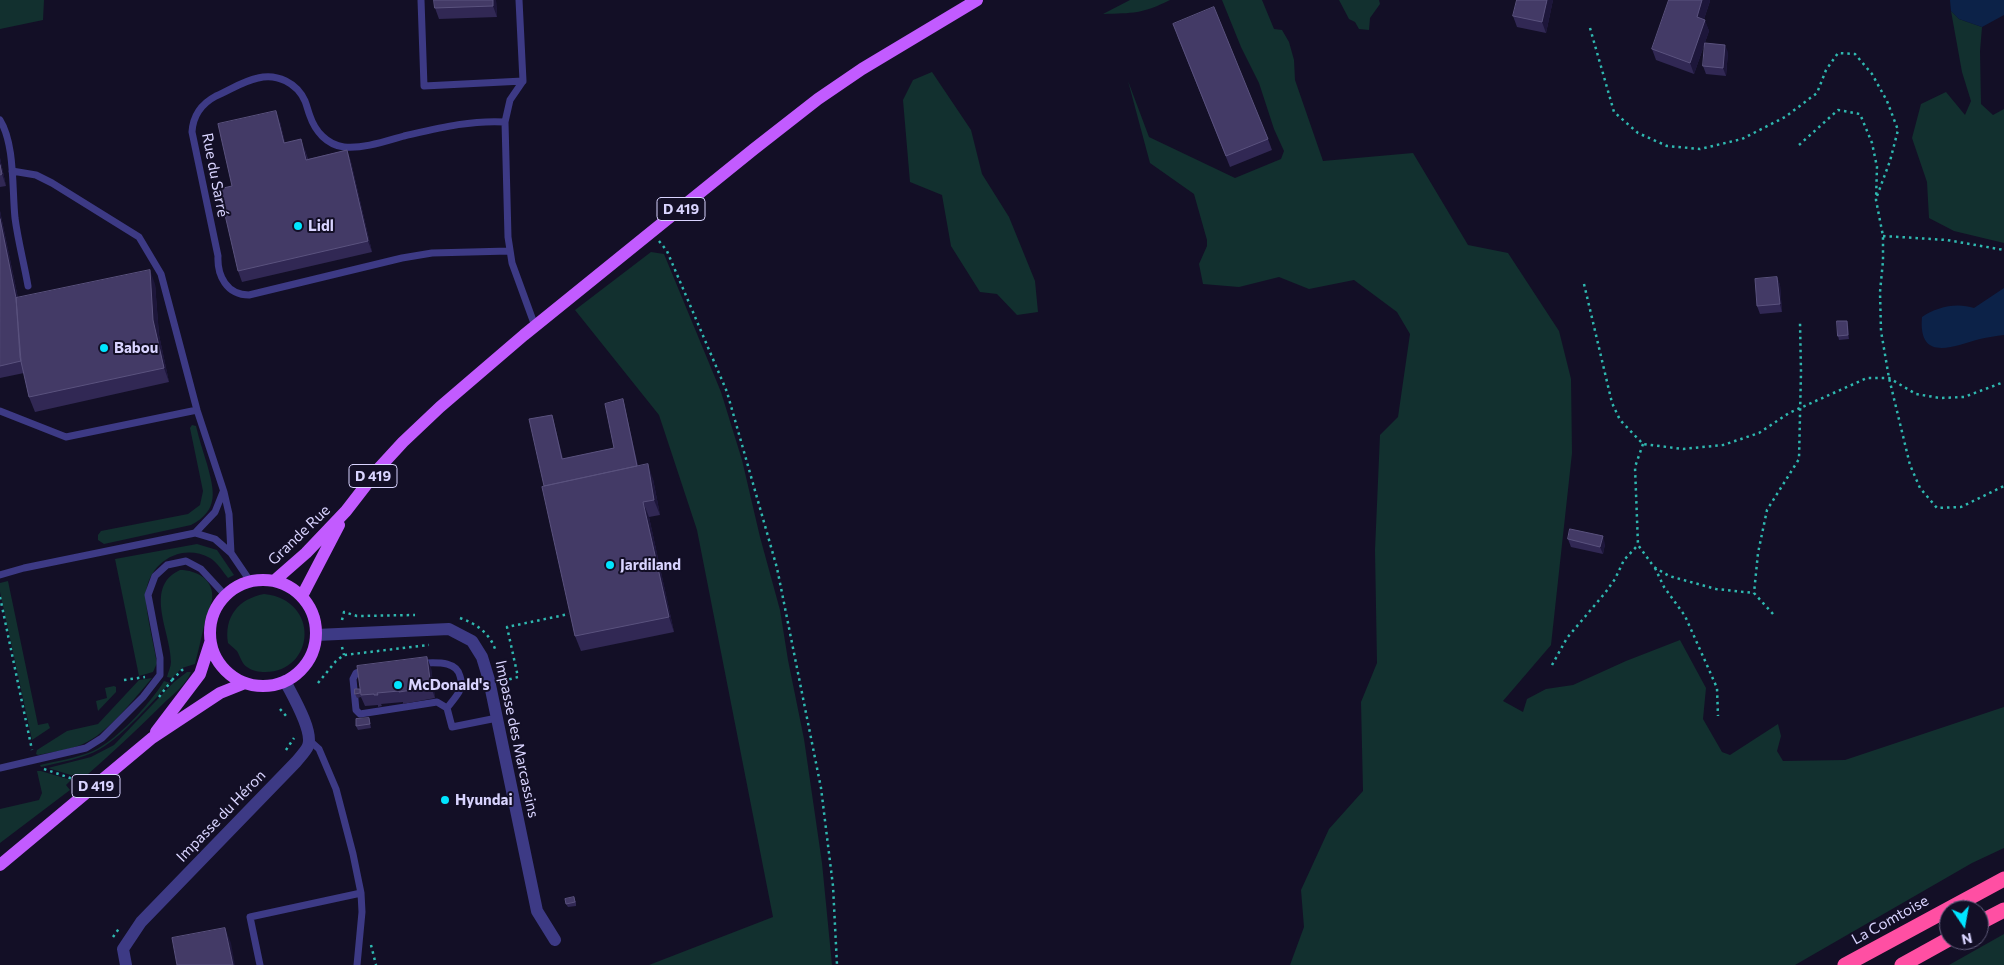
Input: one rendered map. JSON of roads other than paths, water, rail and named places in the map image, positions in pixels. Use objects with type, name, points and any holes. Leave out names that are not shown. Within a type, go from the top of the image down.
[{"type":"highway","name":"La Comtoise","points":[[1845,965],[2004,879]]},
{"type":"highway","points":[[1989,918],[2004,910]]},
{"type":"highway","points":[[1902,965],[1939,945]]},
{"type":"main road","name":"D 419","points":[[535,326],[818,99],[862,69],[977,0]]},
{"type":"main road","name":"Grande Rue","points":[[274,581],[306,553],[346,512],[380,466],[403,442],[440,407],[535,326]]},
{"type":"main road","name":"Grande Rue","points":[[302,596],[346,512]]},
{"type":"main road","points":[[250,581],[274,581],[288,586],[302,596],[312,614],[316,635],[314,649],[307,662],[297,673],[285,681],[272,685],[258,686],[232,677],[222,667],[214,656],[210,642],[210,625],[215,609],[225,595],[250,581]]},
{"type":"main road","name":"D 419","points":[[152,738],[200,674],[210,642]]},
{"type":"main road","name":"D 419","points":[[0,865],[152,738],[220,693],[245,683]]},
{"type":"main road","points":[[0,854],[39,831]]},
{"type":"street","name":"Impasse des Marcassins","points":[[316,635],[449,629],[472,641],[482,657],[497,718],[537,911],[555,940]]},
{"type":"street","points":[[285,681],[303,715],[308,740]]},
{"type":"street","name":"Impasse du Héron","points":[[126,965],[122,949],[141,922],[296,762],[308,746],[308,740]]},
{"type":"lane","points":[[422,0],[424,86],[523,81]]},
{"type":"lane","points":[[520,0],[523,81],[510,100],[506,122],[509,250],[535,326]]},
{"type":"lane","name":"Rue du Sarré","points":[[506,122],[482,121],[451,125],[387,140],[342,147],[333,144],[319,133],[309,114],[306,102],[294,86],[277,78],[267,77],[248,81],[210,99],[198,110],[192,132],[218,256],[219,270],[228,287],[238,294],[249,295],[402,258],[432,254],[509,250]]},
{"type":"lane","points":[[0,120],[7,136],[15,216],[28,286]]},
{"type":"lane","points":[[12,171],[36,175],[52,183],[139,237],[164,283],[197,410],[224,492],[229,514],[232,553]]},
{"type":"lane","points":[[0,411],[66,437],[197,410]]},
{"type":"lane","points":[[195,532],[215,512],[224,492]]},
{"type":"lane","points":[[0,575],[24,568],[195,532],[215,539],[232,553],[250,581]]},
{"type":"lane","points":[[0,768],[86,748],[102,738],[143,696],[160,675],[160,658],[148,595],[155,576],[168,565],[186,561],[202,569],[225,595]]},
{"type":"lane","points":[[416,663],[443,663],[454,666],[460,672],[462,684],[460,691],[448,708],[452,727],[497,718]]},
{"type":"lane","points":[[371,668],[356,673],[353,680],[356,710],[360,714],[437,702],[448,708]]},
{"type":"lane","points":[[308,740],[319,749],[336,789],[361,893],[362,912],[357,965]]},
{"type":"lane","points":[[260,965],[250,917],[361,893]]},
{"type":"water","points":[[1950,0],[2004,0],[2004,15],[1982,27],[1959,19],[1951,11]]},
{"type":"water","points":[[2004,288],[2004,335],[1940,348],[1932,346],[1926,341],[1922,331],[1922,317],[1947,306],[1961,305],[1974,308]]},
{"type":"place","name":"Lidl","points":[[298,226]]},
{"type":"place","name":"Babou","points":[[104,348]]},
{"type":"place","name":"Jardiland","points":[[610,565]]},
{"type":"place","name":"McDonald's","points":[[398,685]]},
{"type":"place","name":"Hyundai","points":[[445,800]]}]
